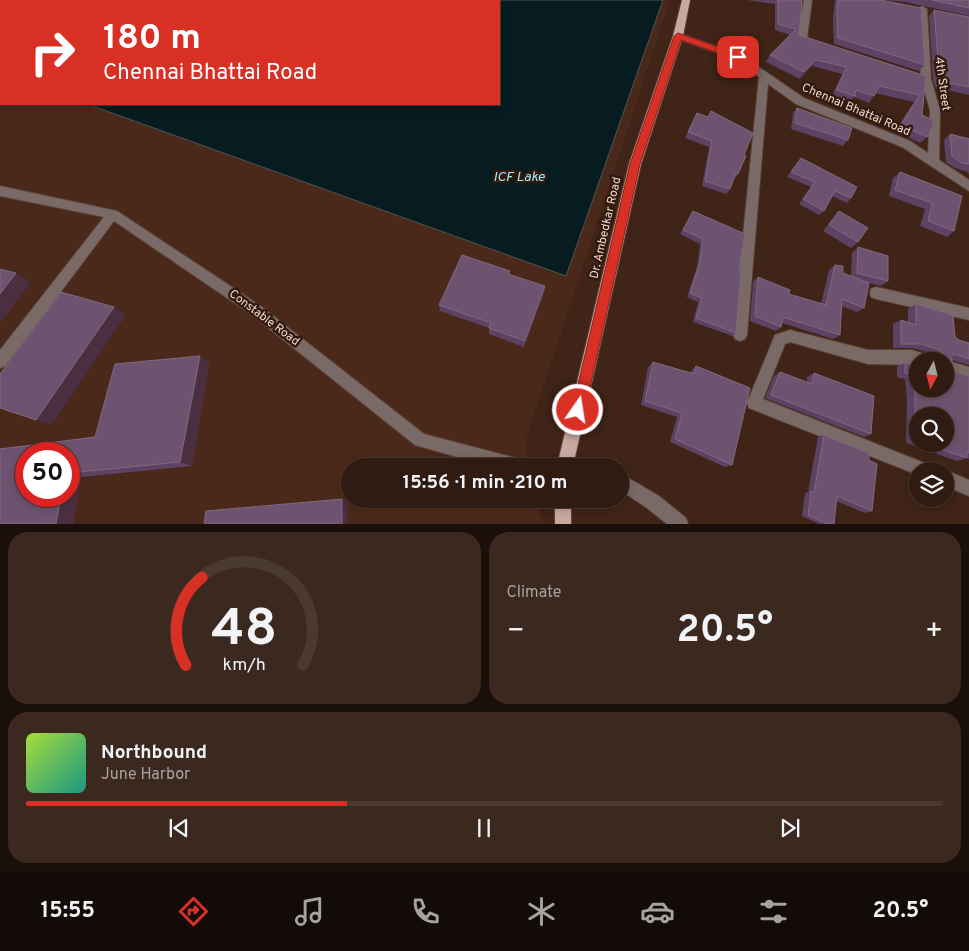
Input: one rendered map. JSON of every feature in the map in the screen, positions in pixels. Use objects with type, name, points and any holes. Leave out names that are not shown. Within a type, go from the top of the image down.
[{"type":"main road","name":"Dr. Ambedkar Road","points":[[567,458],[635,164],[678,36],[686,0]]},
{"type":"main road","points":[[562,508],[563,524]]},
{"type":"street","points":[[808,0],[802,40],[828,48]]},
{"type":"street","name":"4th Street","points":[[922,10],[922,78],[934,110],[933,162]]},
{"type":"street","name":"Chennai Bhattai Road","points":[[678,36],[738,57],[800,101],[906,144],[969,186]]},
{"type":"street","points":[[740,335],[764,77]]},
{"type":"street","name":"Constable Road","points":[[0,191],[113,214],[257,311],[420,440],[486,458]]},
{"type":"street","points":[[0,361],[113,214]]},
{"type":"street","points":[[876,293],[969,314]]},
{"type":"street","points":[[909,357],[868,356],[790,336],[780,340],[754,403],[909,464]]},
{"type":"street","points":[[954,370],[969,374]]},
{"type":"street","points":[[954,482],[969,488]]},
{"type":"street","points":[[629,487],[654,502],[680,524]]},
{"type":"shaded area","points":[[500,0],[670,0],[525,443],[528,458],[341,458],[341,508],[539,508],[542,523],[0,523],[0,105],[500,105]]},
{"type":"water","name":"ICF Lake","points":[[500,0],[663,0],[566,276],[90,105],[500,105]]},
{"type":"building","points":[[778,0],[802,0],[799,35],[926,76],[922,115],[933,120],[933,126],[927,137],[901,125],[920,95],[879,86],[874,96],[856,90],[855,96],[836,90],[847,67],[816,60],[804,72],[770,55],[796,29],[778,24]]},
{"type":"building","points":[[838,0],[881,0],[921,8],[925,65],[838,38]]},
{"type":"building","points":[[932,0],[969,0],[969,8]]},
{"type":"building","points":[[934,10],[969,17],[969,87],[941,81]]},
{"type":"building","points":[[797,108],[852,128],[848,140],[795,123]]},
{"type":"building","points":[[711,111],[753,133],[744,155],[746,156],[738,174],[736,173],[730,189],[705,181],[712,141],[688,132],[697,113],[708,117]]},
{"type":"building","points":[[950,134],[969,139],[969,164],[962,163],[952,156]]},
{"type":"building","points":[[801,158],[857,187],[851,198],[835,191],[824,211],[803,199],[815,182],[791,172]]},
{"type":"building","points":[[900,172],[962,196],[954,231],[928,221],[932,203],[895,190]]},
{"type":"building","points":[[693,211],[745,234],[739,270],[741,271],[736,333],[696,318],[702,298],[690,293],[700,262],[703,239],[683,230]]},
{"type":"building","points":[[839,211],[868,228],[858,242],[829,225]]},
{"type":"building","points":[[858,247],[888,256],[888,281],[857,273]]},
{"type":"building","points":[[462,255],[510,271],[508,274],[545,286],[525,341],[489,328],[491,323],[439,305]]},
{"type":"building","points":[[835,265],[843,266],[843,273],[869,283],[864,308],[842,299],[840,335],[783,317],[781,327],[755,316],[758,277],[790,290],[789,294],[826,305]]},
{"type":"building","points":[[0,269],[16,273],[0,294]]},
{"type":"building","points":[[61,292],[114,307],[36,420],[0,408],[0,374]]},
{"type":"building","points":[[916,304],[953,315],[955,337],[969,343],[969,359],[954,354],[954,352],[941,352],[921,344],[901,344],[901,320],[916,325]]},
{"type":"building","points":[[200,356],[180,462],[80,472],[80,442],[55,442],[95,437],[115,364]]},
{"type":"building","points":[[653,362],[694,374],[696,366],[750,388],[732,465],[675,439],[682,413],[645,401]]},
{"type":"building","points":[[905,363],[909,363],[909,374],[905,373]]},
{"type":"building","points":[[780,372],[812,384],[814,373],[874,396],[871,434],[771,395]]},
{"type":"building","points":[[954,372],[969,376],[969,453],[967,452],[967,458],[949,452],[954,452],[954,407],[915,407],[915,398],[954,398]]},
{"type":"building","points":[[824,435],[869,453],[869,460],[877,464],[872,511],[837,496],[834,524],[827,524],[808,515],[811,491],[814,493]]},
{"type":"building","points":[[15,447],[15,507],[59,507],[56,524],[0,524],[0,449]]},
{"type":"building","points":[[341,499],[342,524],[204,524],[206,511]]},
{"type":"route","points":[[578,410],[635,164],[678,36],[738,57]]}]
